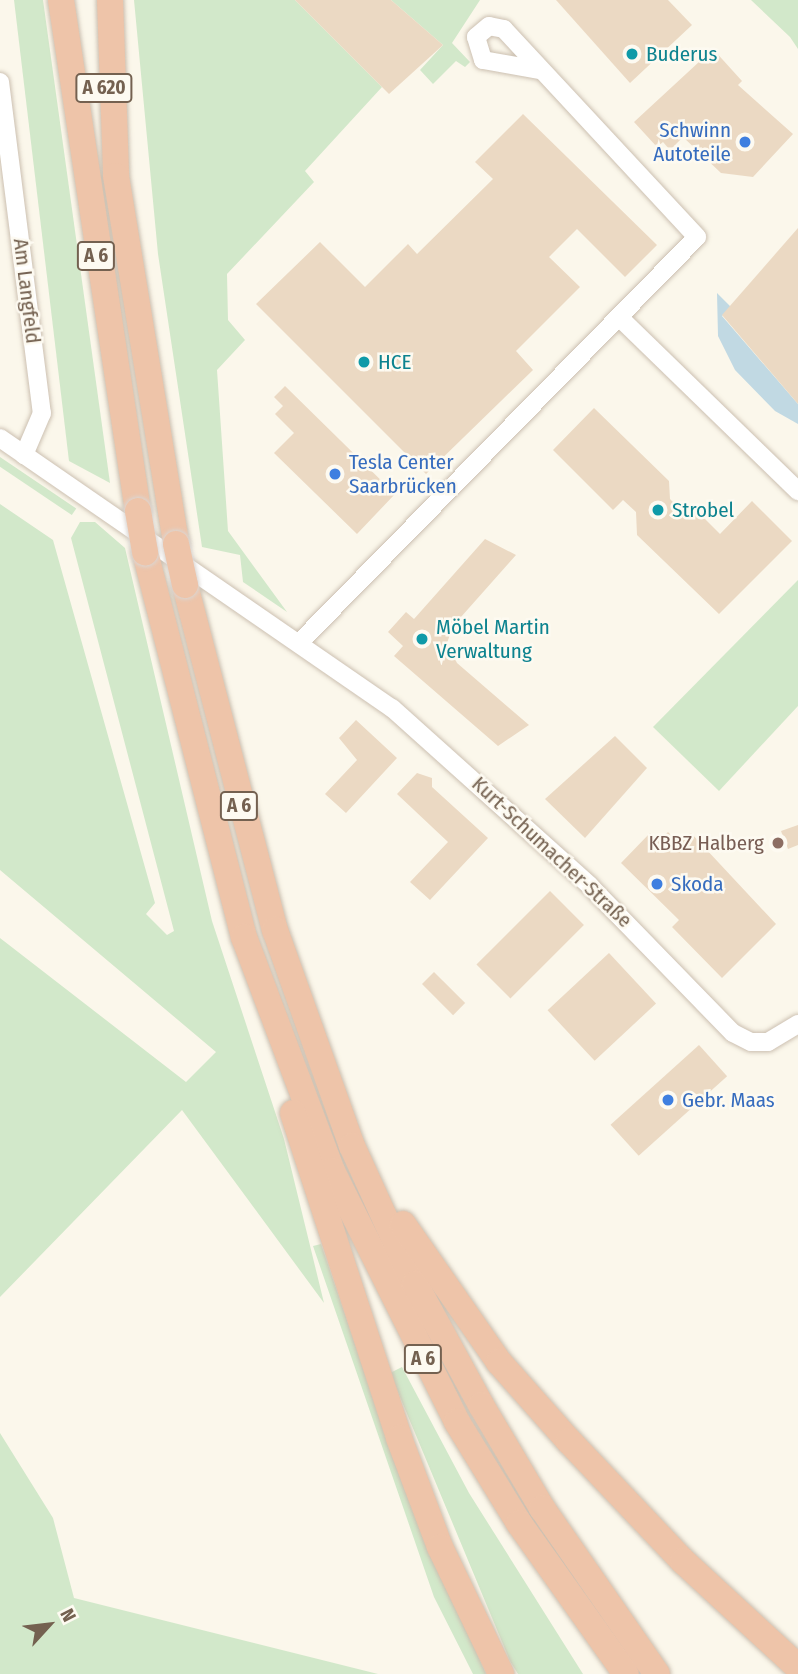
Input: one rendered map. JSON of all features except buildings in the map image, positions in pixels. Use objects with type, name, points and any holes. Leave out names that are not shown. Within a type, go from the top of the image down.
[{"type":"highway","name":"A 6","points":[[61,0],[145,552],[204,800],[270,1016],[358,1230],[439,1388],[519,1523],[626,1674]]},
{"type":"highway","name":"A 620","points":[[92,0],[116,176]]},
{"type":"highway","name":"A 6","points":[[110,0],[116,176],[176,544],[272,917],[352,1146],[415,1284],[481,1405],[577,1562],[657,1674]]},
{"type":"highway","points":[[270,1016],[297,1130],[398,1438],[440,1547],[501,1674]]},
{"type":"highway","name":"A 6","points":[[352,1146],[499,1362],[683,1561],[798,1667]]},
{"type":"street","points":[[300,642],[697,237],[540,70]]},
{"type":"street","name":"Am Langfeld","points":[[0,82],[42,413],[24,455]]},
{"type":"street","points":[[620,317],[798,491]]},
{"type":"street","name":"Kurt-Schumacher-Straße","points":[[0,438],[300,642],[442,750],[641,935],[733,1033],[751,1042],[768,1041],[798,1024]]},
{"type":"green space","points":[[14,0],[43,0],[110,483],[69,461]]},
{"type":"green space","points":[[134,0],[295,0],[382,87],[305,171],[314,182],[227,274],[228,320],[245,340],[217,370],[228,531],[287,612],[243,582],[240,555],[202,547],[158,254]]},
{"type":"green space","points":[[391,0],[480,0],[452,43],[470,62],[465,67],[456,61],[433,84],[420,70],[443,45]]},
{"type":"green space","points":[[751,0],[798,0],[798,49],[790,37]]},
{"type":"green space","points":[[0,457],[76,508],[72,515],[0,467]]},
{"type":"green space","points":[[0,504],[53,540],[155,903],[146,914],[167,935],[174,931],[71,538],[80,522],[95,522],[125,548],[212,921],[284,1139],[324,1303],[182,1110],[0,1297],[0,938],[186,1082],[216,1052],[0,870]]},
{"type":"green space","points":[[798,580],[798,706],[719,791],[653,727]]},
{"type":"green space","points":[[321,1244],[404,1488],[486,1674],[473,1674],[434,1597],[313,1246]]},
{"type":"green space","points":[[402,1367],[469,1493],[583,1674],[518,1674],[510,1661],[390,1373]]},
{"type":"green space","points":[[0,1433],[53,1518],[74,1598],[378,1674],[0,1674]]},
{"type":"water","points":[[717,293],[731,307],[722,316],[798,404],[798,424],[775,411],[735,370],[718,336]]},
{"type":"place","name":"Buderus","points":[[632,54]]},
{"type":"place","name":"Schwinn Autoteile","points":[[745,142]]},
{"type":"place","name":"HCE","points":[[364,362]]},
{"type":"place","name":"Tesla Center Saarbrücken","points":[[335,474]]},
{"type":"place","name":"Strobel","points":[[658,510]]},
{"type":"place","name":"Möbel Martin Verwaltung","points":[[422,639]]},
{"type":"place","name":"KBBZ Halberg","points":[[778,843]]},
{"type":"place","name":"Skoda","points":[[657,884]]},
{"type":"place","name":"Gebr. Maas","points":[[668,1100]]}]
